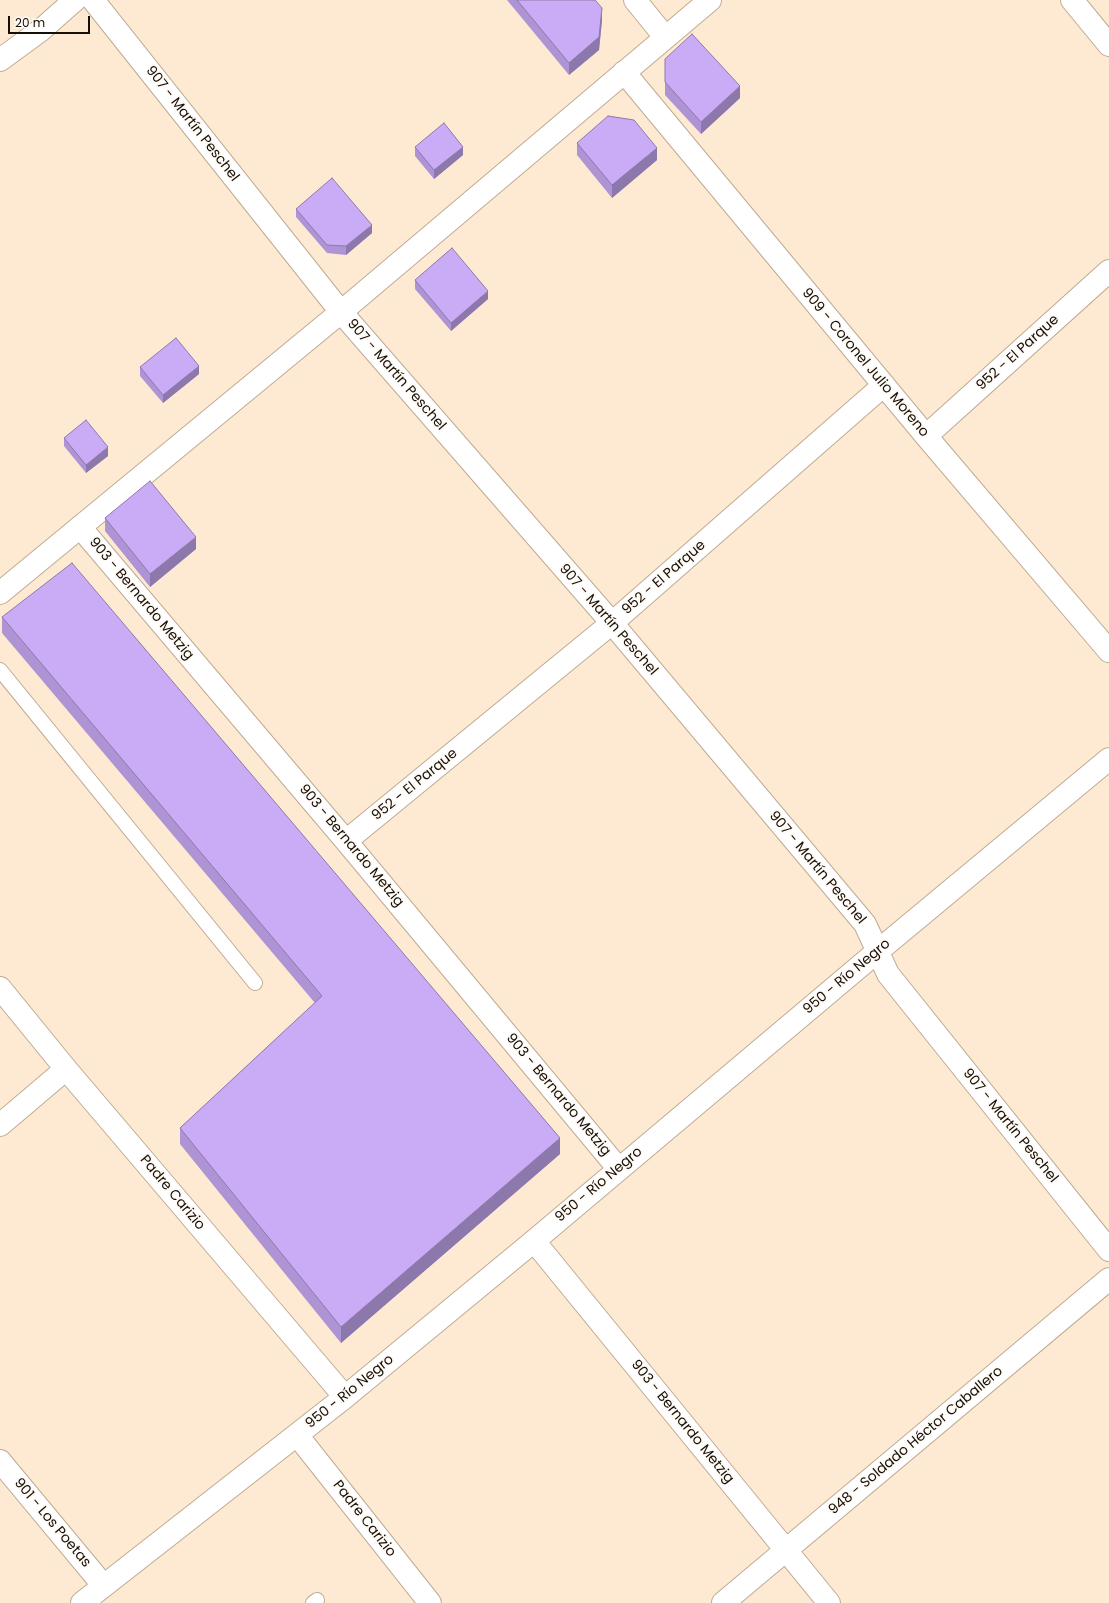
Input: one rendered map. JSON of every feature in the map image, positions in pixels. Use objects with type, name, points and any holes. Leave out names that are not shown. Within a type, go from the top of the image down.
[{"type":"street","points":[[0,60],[41,30],[75,0]]},
{"type":"street","name":"907 - Martín Peschel","points":[[93,0],[341,312],[612,623],[865,924],[888,974],[1109,1250]]},
{"type":"street","points":[[635,0],[665,36]]},
{"type":"street","points":[[0,593],[341,312],[665,36],[710,0]]},
{"type":"street","points":[[1072,0],[1109,44]]},
{"type":"street","name":"909 - Coronel Julio Moreno","points":[[624,72],[926,436],[1109,651]]},
{"type":"street","name":"952 - El Parque","points":[[926,436],[1109,270]]},
{"type":"street","name":"952 - El Parque","points":[[346,841],[612,623],[884,385]]},
{"type":"street","name":"903 - Bernardo Metzig","points":[[80,527],[346,841],[618,1168]]},
{"type":"street","name":"950 - Río Negro","points":[[82,1603],[103,1585],[345,1397],[534,1241],[618,1168],[1109,759]]},
{"type":"street","name":"Padre Carizio","points":[[0,988],[66,1069],[345,1397]]},
{"type":"street","points":[[0,1125],[66,1069]]},
{"type":"street","name":"903 - Bernardo Metzig","points":[[534,1241],[829,1603]]},
{"type":"street","name":"948 - Soldado Héctor Caballero","points":[[723,1603],[1109,1278]]},
{"type":"street","name":"Padre Carizio","points":[[297,1435],[430,1603]]},
{"type":"street","name":"901 - Los Poetas","points":[[0,1461],[103,1585]]},
{"type":"lane","points":[[0,670],[255,983]]},
{"type":"building","points":[[517,0],[595,0],[602,8],[599,37],[569,63]]},
{"type":"building","points":[[692,34],[740,86],[701,122],[665,82],[665,59]]},
{"type":"building","points":[[608,116],[634,120],[657,148],[612,185],[577,143]]},
{"type":"building","points":[[444,123],[463,147],[434,170],[415,147]]},
{"type":"building","points":[[332,178],[372,225],[346,246],[327,245],[296,209]]},
{"type":"building","points":[[452,248],[488,291],[451,323],[415,280]]},
{"type":"building","points":[[176,338],[199,366],[163,395],[140,367]]},
{"type":"building","points":[[86,420],[108,447],[86,465],[64,438]]},
{"type":"building","points":[[150,481],[196,537],[150,574],[105,518]]},
{"type":"building","points":[[72,563],[560,1138],[341,1327],[180,1128],[322,996],[2,617]]}]
